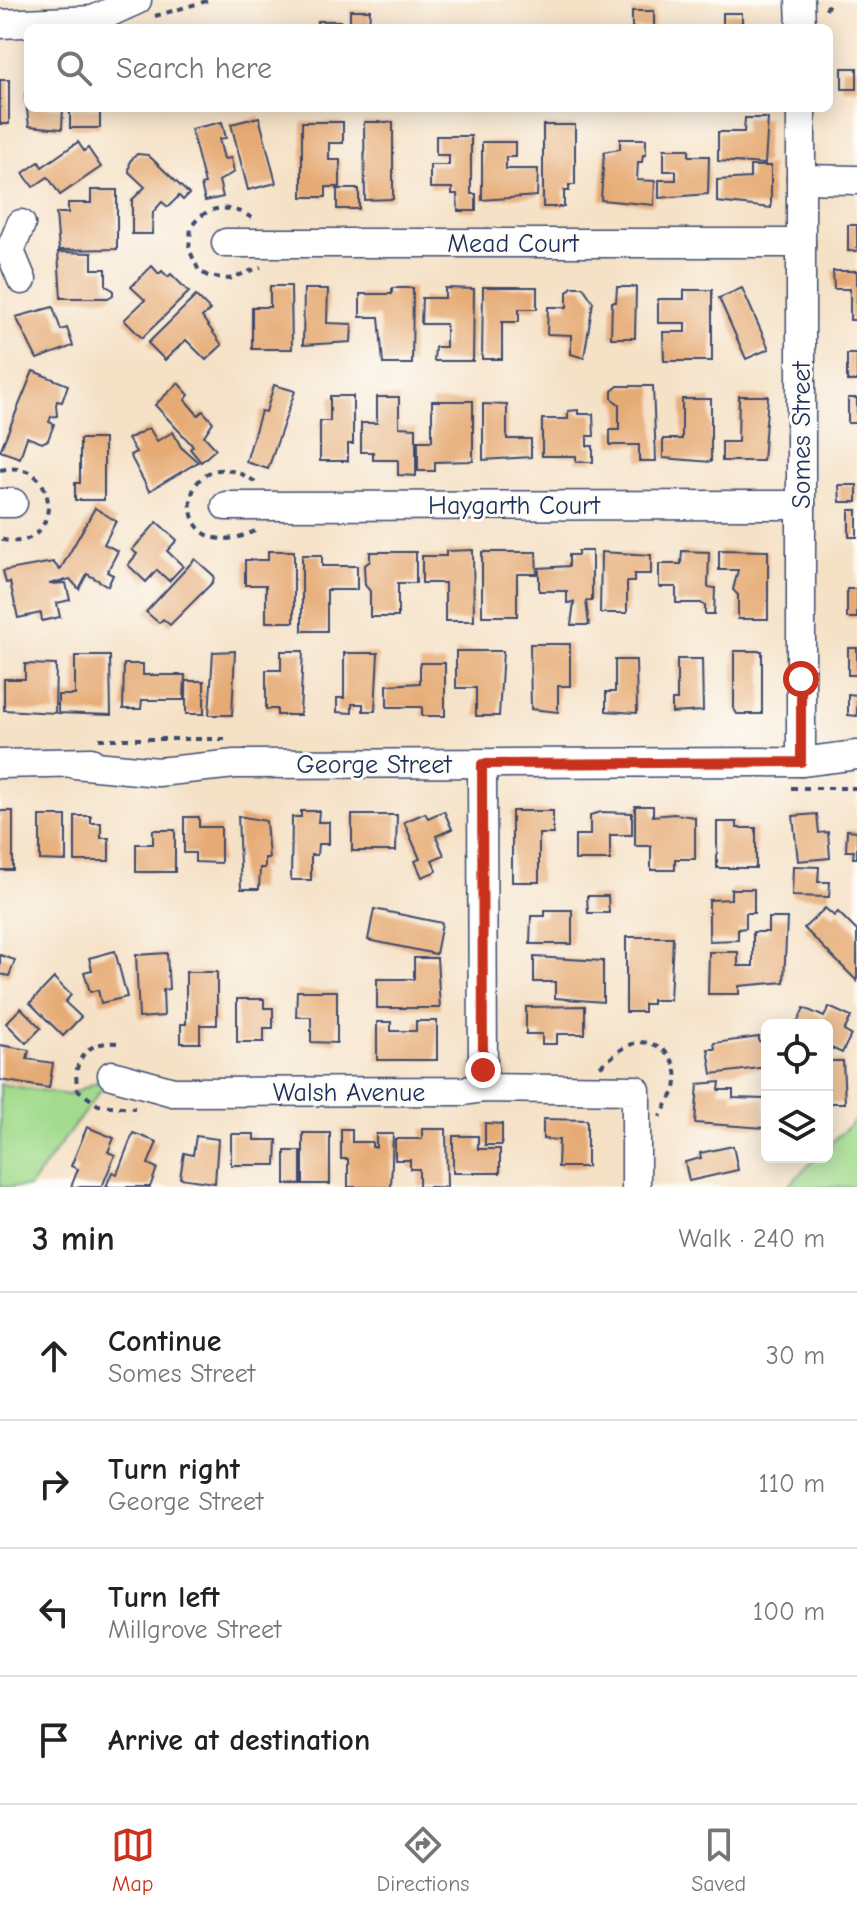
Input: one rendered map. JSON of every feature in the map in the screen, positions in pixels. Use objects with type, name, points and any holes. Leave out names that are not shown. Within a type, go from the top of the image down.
[{"type":"street","points":[[800,0],[801,24]]},
{"type":"street","points":[[0,24],[93,20],[144,9]]},
{"type":"street","name":"Somes Street","points":[[801,112],[801,762]]},
{"type":"street","points":[[801,179],[857,180]]},
{"type":"street","points":[[21,224],[5,251],[22,280]]},
{"type":"street","name":"Mead Court","points":[[226,243],[801,243]]},
{"type":"street","name":"Haygarth Court","points":[[226,506],[801,505]]},
{"type":"street","name":"George Street","points":[[0,764],[75,764],[158,756],[235,764],[801,762],[857,755]]},
{"type":"street","name":"George Street","points":[[801,762],[857,770]]},
{"type":"street","points":[[482,764],[483,1088]]},
{"type":"street","name":"Walsh Avenue","points":[[112,1075],[173,1092],[464,1091],[483,1088],[636,1090],[636,1187]]},
{"type":"path","points":[[144,9],[210,0]]},
{"type":"green space","points":[[112,1075],[29,1187],[0,1187],[0,1084],[68,1095]]},
{"type":"green space","points":[[857,1118],[857,1187],[787,1187],[811,1163],[833,1163],[833,1141]]},
{"type":"building","points":[[350,10],[370,10],[369,24],[350,24]]},
{"type":"building","points":[[632,11],[654,11],[654,24],[632,24]]},
{"type":"building","points":[[723,13],[742,13],[742,24],[723,24]]},
{"type":"building","points":[[317,21],[340,21],[343,24],[317,24]]},
{"type":"building","points":[[842,68],[857,68],[857,89],[842,89]]},
{"type":"building","points":[[0,80],[9,80],[9,124],[0,124]]},
{"type":"building","points":[[27,112],[63,112],[62,129],[29,126]]},
{"type":"building","points":[[70,112],[100,112],[100,128],[70,128]]},
{"type":"building","points":[[259,117],[276,183],[248,190],[231,124]]},
{"type":"building","points":[[745,118],[768,118],[765,164],[718,161],[718,132],[744,132]]},
{"type":"building","points":[[222,122],[226,138],[219,139],[224,159],[231,158],[234,172],[219,181],[223,197],[205,201],[201,185],[205,184],[191,129]]},
{"type":"building","points":[[302,122],[343,122],[343,143],[329,143],[329,160],[340,160],[340,187],[326,187],[326,197],[302,197]]},
{"type":"building","points":[[364,122],[393,122],[393,199],[365,200]]},
{"type":"building","points":[[543,125],[575,125],[575,185],[569,185],[569,191],[564,191],[564,207],[543,207]]},
{"type":"building","points":[[436,136],[471,136],[471,194],[476,194],[476,211],[458,211],[457,194],[452,194],[452,188],[430,188],[430,165],[449,165],[449,155],[436,155]]},
{"type":"building","points":[[620,139],[646,139],[646,155],[643,155],[642,162],[638,162],[637,180],[655,181],[654,205],[601,200],[604,152],[620,149]]},
{"type":"building","points":[[78,142],[84,151],[88,148],[101,167],[60,195],[48,177],[33,187],[23,173],[39,162],[42,167]]},
{"type":"building","points":[[482,142],[515,142],[515,157],[506,157],[506,169],[538,169],[537,196],[482,200]]},
{"type":"building","points":[[664,149],[689,149],[689,156],[709,156],[708,194],[659,198],[659,180],[676,180],[676,171],[664,171]]},
{"type":"building","points":[[137,154],[148,155],[189,194],[183,200],[179,196],[168,207],[162,202],[153,212],[152,234],[132,234],[132,200],[145,187],[129,172],[130,161]]},
{"type":"building","points":[[750,166],[771,166],[771,208],[717,202],[717,180],[750,178]]},
{"type":"building","points":[[337,189],[359,189],[359,209],[337,209]]},
{"type":"building","points":[[91,190],[117,190],[117,249],[59,250],[56,213],[68,213],[68,203],[91,203]]},
{"type":"building","points":[[848,225],[857,225],[857,251],[848,251]]},
{"type":"building","points":[[58,252],[92,253],[92,269],[106,269],[106,286],[113,290],[113,295],[108,298],[61,298]]},
{"type":"building","points":[[152,266],[159,274],[162,271],[168,277],[171,274],[189,292],[142,338],[124,320],[145,300],[131,287]]},
{"type":"building","points":[[833,271],[857,271],[857,320],[850,320],[850,289],[834,289]]},
{"type":"building","points":[[270,286],[291,286],[292,349],[252,349],[252,307],[270,307]]},
{"type":"building","points":[[483,287],[537,287],[537,309],[519,309],[519,322],[502,322],[502,359],[482,359]]},
{"type":"building","points":[[572,287],[583,287],[593,302],[584,358],[571,354],[571,335],[547,334],[548,307],[567,307],[567,292]]},
{"type":"building","points":[[617,287],[636,287],[635,338],[611,338],[612,302],[616,302]]},
{"type":"building","points":[[392,288],[413,288],[412,364],[383,364],[379,317],[360,317],[360,294],[392,294]]},
{"type":"building","points":[[445,288],[474,289],[473,361],[434,361],[435,347],[446,347],[446,324],[421,324],[422,298],[445,298]]},
{"type":"building","points":[[742,288],[769,349],[746,359],[719,298]]},
{"type":"building","points":[[304,289],[328,289],[327,323],[352,324],[351,342],[303,345]]},
{"type":"building","points":[[684,290],[712,290],[712,361],[664,361],[663,332],[685,332],[685,323],[658,323],[658,299],[684,299]]},
{"type":"building","points":[[196,296],[210,310],[202,317],[222,345],[206,360],[186,340],[165,360],[148,343]]},
{"type":"building","points":[[53,307],[61,330],[67,328],[73,346],[37,359],[16,317]]},
{"type":"building","points":[[847,354],[857,354],[857,381],[847,381]]},
{"type":"building","points":[[33,371],[68,385],[62,402],[57,401],[57,416],[51,417],[49,422],[54,424],[48,440],[42,443],[27,437],[20,458],[0,451]]},
{"type":"building","points":[[178,383],[189,395],[185,400],[198,415],[203,411],[213,422],[204,436],[216,449],[201,462],[190,449],[193,446],[155,405]]},
{"type":"building","points":[[274,385],[295,391],[268,469],[246,462],[261,411],[266,412]]},
{"type":"building","points":[[618,386],[653,386],[656,461],[639,461],[639,445],[610,445],[610,430],[619,430],[619,404],[612,399],[612,391]]},
{"type":"building","points":[[330,396],[353,396],[353,444],[348,444],[348,461],[320,461],[320,421],[330,421]]},
{"type":"building","points":[[739,396],[768,396],[763,461],[722,461],[722,442],[738,442]]},
{"type":"building","points":[[377,397],[399,397],[399,427],[416,428],[416,476],[398,475],[398,460],[373,460],[373,452],[361,452],[361,423],[377,423]]},
{"type":"building","points":[[848,398],[857,398],[857,423],[848,423]]},
{"type":"building","points":[[682,399],[711,399],[711,462],[663,458],[663,439],[682,439]]},
{"type":"building","points":[[432,401],[473,401],[473,461],[435,462],[435,471],[418,471],[418,441],[432,441]]},
{"type":"building","points":[[483,404],[507,405],[507,439],[531,439],[531,457],[483,460]]},
{"type":"building","points":[[578,410],[578,414],[593,414],[594,436],[587,436],[587,446],[593,446],[593,462],[576,462],[576,456],[542,456],[542,419],[568,419],[568,411]]},
{"type":"building","points":[[149,428],[157,441],[173,432],[181,447],[198,462],[149,491],[130,455],[136,452],[128,439]]},
{"type":"building","points":[[80,439],[104,439],[104,500],[75,500],[75,483],[80,483]]},
{"type":"building","points":[[839,485],[857,485],[857,502],[840,502]]},
{"type":"building","points":[[95,508],[116,521],[104,544],[118,551],[107,572],[113,575],[108,586],[87,574],[79,589],[70,579],[49,584],[66,583],[70,600],[57,603],[60,617],[42,621],[41,613],[18,618],[10,582],[6,583],[3,571],[53,562],[60,570]]},
{"type":"building","points":[[849,510],[857,510],[857,537],[849,537]]},
{"type":"building","points":[[157,522],[177,540],[167,551],[183,566],[169,581],[157,570],[146,582],[128,565],[137,554],[132,550]]},
{"type":"building","points":[[473,550],[474,621],[445,621],[445,583],[422,583],[422,556],[446,556],[446,551]]},
{"type":"building","points":[[719,550],[768,551],[768,619],[738,619],[738,595],[733,590],[738,570],[719,570]]},
{"type":"building","points":[[268,551],[294,551],[294,622],[266,622],[266,585],[245,585],[245,560],[268,560]]},
{"type":"building","points":[[578,551],[592,551],[592,601],[586,601],[589,625],[571,625],[574,602],[567,603],[567,591],[539,591],[539,568],[569,566],[569,555],[578,555]]},
{"type":"building","points":[[682,551],[709,552],[708,587],[715,588],[714,614],[705,614],[705,606],[701,603],[676,603],[676,587],[659,587],[659,564],[681,564]]},
{"type":"building","points":[[370,552],[416,552],[416,583],[398,583],[398,617],[370,617],[370,591],[365,585],[364,566],[370,561]]},
{"type":"building","points":[[482,552],[536,552],[537,574],[517,574],[517,616],[482,616]]},
{"type":"building","points":[[601,552],[651,555],[651,574],[634,574],[634,582],[627,582],[627,613],[600,613]]},
{"type":"building","points":[[302,555],[322,555],[322,566],[357,566],[357,590],[327,590],[327,631],[302,631]]},
{"type":"building","points":[[195,559],[214,576],[213,582],[170,625],[163,619],[159,623],[146,612]]},
{"type":"building","points":[[847,589],[857,589],[857,618],[847,618]]},
{"type":"building","points":[[530,644],[570,644],[570,686],[558,686],[558,712],[531,709]]},
{"type":"building","points":[[848,648],[857,648],[857,675],[848,675]]},
{"type":"building","points":[[235,651],[232,715],[209,715],[213,652]]},
{"type":"building","points":[[281,651],[303,651],[300,715],[277,715],[277,709],[266,709],[266,670],[281,670]]},
{"type":"building","points":[[456,651],[503,651],[499,716],[476,716],[476,688],[456,688]]},
{"type":"building","points":[[734,651],[762,651],[762,714],[737,714],[734,709]]},
{"type":"building","points":[[344,653],[378,653],[375,711],[363,711],[363,704],[352,704],[352,713],[337,712],[337,698],[344,698]]},
{"type":"building","points":[[75,656],[110,656],[111,715],[58,713],[58,695],[75,695]]},
{"type":"building","points":[[677,659],[702,659],[703,711],[672,713],[672,700],[677,700]]},
{"type":"building","points":[[615,660],[636,660],[637,713],[606,711],[606,692],[615,692]]},
{"type":"building","points":[[420,663],[445,663],[445,716],[422,716],[422,707],[387,707],[387,685],[420,683]]},
{"type":"building","points":[[25,664],[56,665],[55,713],[4,710],[4,679],[25,679]]},
{"type":"building","points":[[124,664],[143,664],[143,675],[185,675],[184,700],[142,700],[141,709],[123,709]]},
{"type":"building","points":[[186,681],[204,681],[204,714],[186,714]]},
{"type":"building","points":[[848,694],[857,695],[857,716],[848,715]]},
{"type":"building","points":[[635,806],[653,806],[653,816],[674,814],[695,817],[695,859],[675,859],[675,870],[651,870],[651,846],[635,846]]},
{"type":"building","points":[[0,811],[13,811],[13,870],[0,870]]},
{"type":"building","points":[[301,811],[319,811],[318,822],[329,822],[329,844],[318,844],[317,855],[311,855],[311,880],[291,880],[292,817],[301,817]]},
{"type":"building","points":[[444,811],[452,829],[436,836],[444,855],[432,860],[437,871],[422,877],[415,861],[420,859],[404,822],[425,813],[428,818]]},
{"type":"building","points":[[512,811],[553,811],[553,834],[539,834],[539,882],[512,882]]},
{"type":"building","points":[[601,812],[632,813],[632,835],[610,835],[610,860],[575,860],[575,835],[590,835],[590,815]]},
{"type":"building","points":[[817,814],[819,833],[828,832],[830,858],[798,861],[793,816]]},
{"type":"building","points":[[352,815],[397,815],[396,851],[352,851]]},
{"type":"building","points":[[40,816],[66,816],[66,861],[40,860]]},
{"type":"building","points":[[75,816],[91,816],[91,823],[101,823],[101,838],[109,838],[109,861],[75,861]]},
{"type":"building","points":[[238,816],[266,821],[269,858],[265,858],[265,868],[260,868],[259,889],[241,889]]},
{"type":"building","points":[[184,817],[199,817],[199,827],[221,827],[221,863],[195,862],[195,853],[184,853]]},
{"type":"building","points":[[717,822],[737,822],[737,828],[756,828],[756,868],[717,868]]},
{"type":"building","points":[[153,830],[175,830],[175,872],[136,872],[136,844],[153,844]]},
{"type":"building","points":[[847,830],[857,831],[857,858],[853,858],[854,851],[846,851]]},
{"type":"building","points":[[793,866],[819,867],[818,882],[830,882],[829,897],[792,896]]},
{"type":"building","points":[[731,889],[754,889],[754,913],[746,913],[746,928],[738,929],[738,940],[709,941],[709,900],[731,899]]},
{"type":"building","points":[[587,896],[608,896],[609,913],[588,913]]},
{"type":"building","points":[[825,908],[834,916],[838,912],[857,931],[857,981],[804,928]]},
{"type":"building","points":[[374,909],[442,923],[436,954],[368,940]]},
{"type":"building","points":[[545,910],[572,910],[572,944],[530,944],[531,916],[545,916]]},
{"type":"building","points":[[768,918],[787,918],[784,982],[739,986],[739,994],[708,994],[709,952],[738,952],[738,966],[753,966],[753,932],[768,932]]},
{"type":"building","points":[[626,937],[673,937],[670,1000],[652,1000],[652,1004],[644,1004],[644,1012],[626,1012]]},
{"type":"building","points":[[115,951],[127,997],[101,1003],[98,990],[90,992],[84,972],[92,970],[89,958]]},
{"type":"building","points":[[167,953],[169,989],[163,990],[164,1016],[139,1018],[136,955]]},
{"type":"building","points":[[0,955],[15,960],[9,976],[0,974]]},
{"type":"building","points":[[534,957],[603,961],[603,1002],[555,998],[555,982],[534,982]]},
{"type":"building","points":[[414,958],[437,958],[440,1008],[377,1008],[377,979],[414,979]]},
{"type":"building","points":[[186,972],[217,972],[217,1025],[200,1025],[200,1043],[181,1043],[181,1024],[186,1024]]},
{"type":"building","points":[[54,978],[71,995],[65,1002],[81,1017],[63,1036],[30,1003]]},
{"type":"building","points":[[297,991],[337,991],[337,1043],[311,1042],[311,1017],[296,1017]]},
{"type":"building","points":[[237,999],[264,999],[264,1008],[273,1008],[273,1028],[264,1028],[264,1042],[237,1042]]},
{"type":"building","points":[[585,1006],[585,1034],[557,1034],[557,1044],[542,1044],[542,1034],[526,1034],[526,1007]]},
{"type":"building","points":[[829,1007],[851,1017],[844,1031],[851,1035],[842,1053],[833,1049],[833,1019],[799,1019],[804,1008],[824,1017]]},
{"type":"building","points":[[21,1008],[41,1028],[26,1043],[6,1023]]},
{"type":"building","points":[[416,1021],[437,1021],[437,1060],[377,1060],[377,1022],[391,1022],[391,1031],[416,1031]]},
{"type":"building","points":[[759,1037],[761,1068],[712,1074],[708,1049],[715,1049],[714,1043]]},
{"type":"building","points":[[0,1045],[29,1050],[27,1059],[53,1063],[49,1088],[0,1080]]},
{"type":"building","points":[[833,1061],[843,1061],[845,1103],[833,1103]]},
{"type":"building","points":[[720,1082],[719,1090],[733,1090],[733,1098],[761,1099],[761,1128],[695,1123],[698,1084]]},
{"type":"building","points":[[543,1119],[587,1120],[587,1167],[558,1167],[559,1140],[543,1139]]},
{"type":"building","points":[[485,1123],[502,1124],[502,1145],[485,1145]]},
{"type":"building","points":[[87,1127],[114,1138],[108,1152],[115,1155],[102,1187],[71,1187],[78,1169],[71,1166]]},
{"type":"building","points":[[341,1129],[352,1129],[352,1142],[372,1142],[372,1147],[376,1147],[376,1134],[393,1134],[391,1187],[348,1187],[348,1159],[341,1159]]},
{"type":"building","points":[[422,1129],[446,1129],[447,1187],[419,1187],[419,1169],[410,1169],[410,1160],[395,1160],[395,1139],[422,1139]]},
{"type":"building","points":[[133,1133],[157,1142],[148,1164],[157,1168],[150,1187],[106,1187],[112,1172],[117,1174]]},
{"type":"building","points":[[303,1133],[330,1133],[330,1184],[303,1184]]},
{"type":"building","points":[[231,1134],[254,1134],[254,1140],[277,1140],[276,1165],[231,1165]]},
{"type":"building","points":[[196,1136],[218,1139],[215,1183],[180,1178],[184,1153],[193,1155]]},
{"type":"building","points":[[453,1136],[478,1136],[478,1149],[500,1149],[500,1173],[453,1173]]},
{"type":"building","points":[[733,1146],[738,1170],[689,1181],[685,1162],[701,1158],[700,1153]]},
{"type":"building","points":[[285,1151],[301,1151],[301,1184],[285,1184]]},
{"type":"route","points":[[483,1070],[482,764],[801,762],[801,679]]}]
